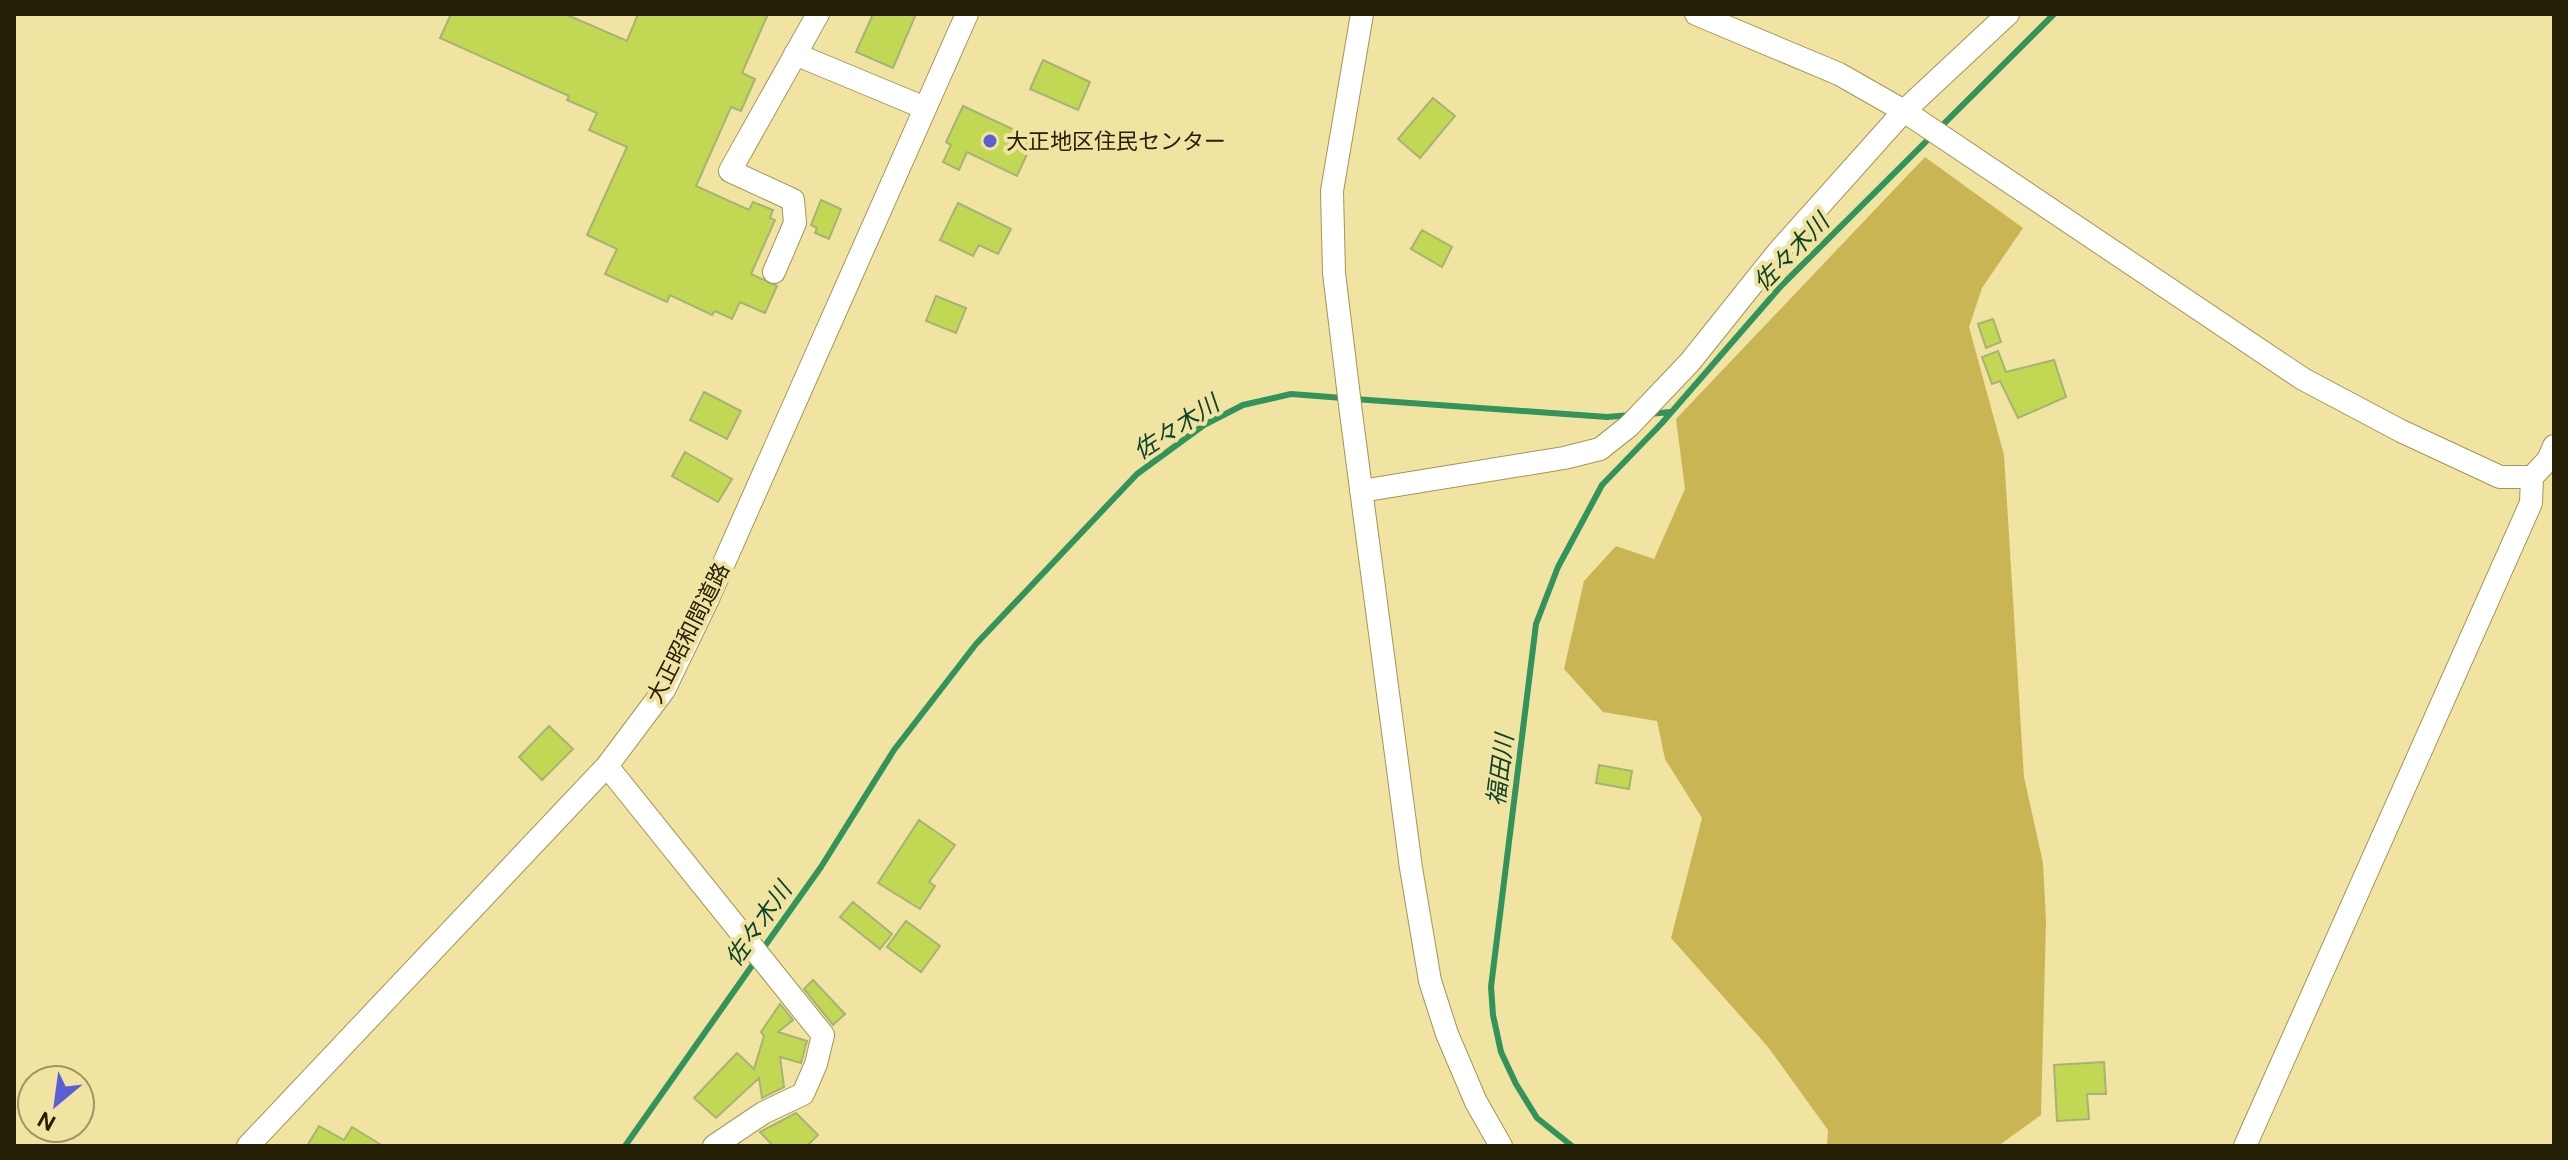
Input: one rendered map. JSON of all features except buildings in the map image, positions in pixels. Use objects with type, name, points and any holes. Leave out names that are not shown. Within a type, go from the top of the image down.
[{"type":"street","points":[[774,272],[795,223],[793,200],[730,171],[818,14]]},
{"type":"street","name":"大正昭和間道路","points":[[248,1146],[607,766],[664,690],[708,599],[967,14]]},
{"type":"street","points":[[1362,14],[1332,191],[1334,273],[1351,413],[1411,868],[1430,981],[1447,1034],[1476,1102],[1501,1146]]},
{"type":"street","points":[[1696,14],[1839,74],[1909,114],[2303,379],[2401,431],[2500,477],[2532,477]]},
{"type":"street","points":[[1361,491],[1564,458],[1600,449],[1650,405],[1778,252],[2008,14]]},
{"type":"street","points":[[795,54],[925,108]]},
{"type":"street","points":[[2245,1146],[2531,503],[2532,477],[2548,460],[2554,446]]},
{"type":"street","points":[[607,766],[765,967],[823,1035],[816,1064],[803,1094],[763,1113],[714,1146]]},
{"type":"shaded area","points":[[1925,157],[2023,228],[1982,288],[1969,327],[2004,455],[2024,777],[2043,863],[2046,921],[2041,1115],[1998,1146],[1827,1146],[1828,1130],[1768,1047],[1671,938],[1702,818],[1665,759],[1657,721],[1603,712],[1564,669],[1584,581],[1616,546],[1654,559],[1685,489],[1676,419]]},
{"type":"waterway","name":"福田川","points":[[1572,1146],[1537,1118],[1516,1084],[1501,1052],[1491,987],[1536,624],[1558,567],[1602,485],[1662,423],[1781,286],[2054,14]]},
{"type":"waterway","name":"佐々木川","points":[[762,950],[821,867],[894,750],[976,644],[1137,474],[1204,425],[1243,405],[1291,394],[1343,398]]},
{"type":"waterway","name":"佐々木川","points":[[1354,399],[1607,417],[1631,415]]},
{"type":"waterway","name":"佐々木川","points":[[1650,414],[1670,412]]},
{"type":"waterway","name":"佐々木川","points":[[625,1146],[756,960]]},
{"type":"place","name":"大正地区住民センター","points":[[990,141]]}]
